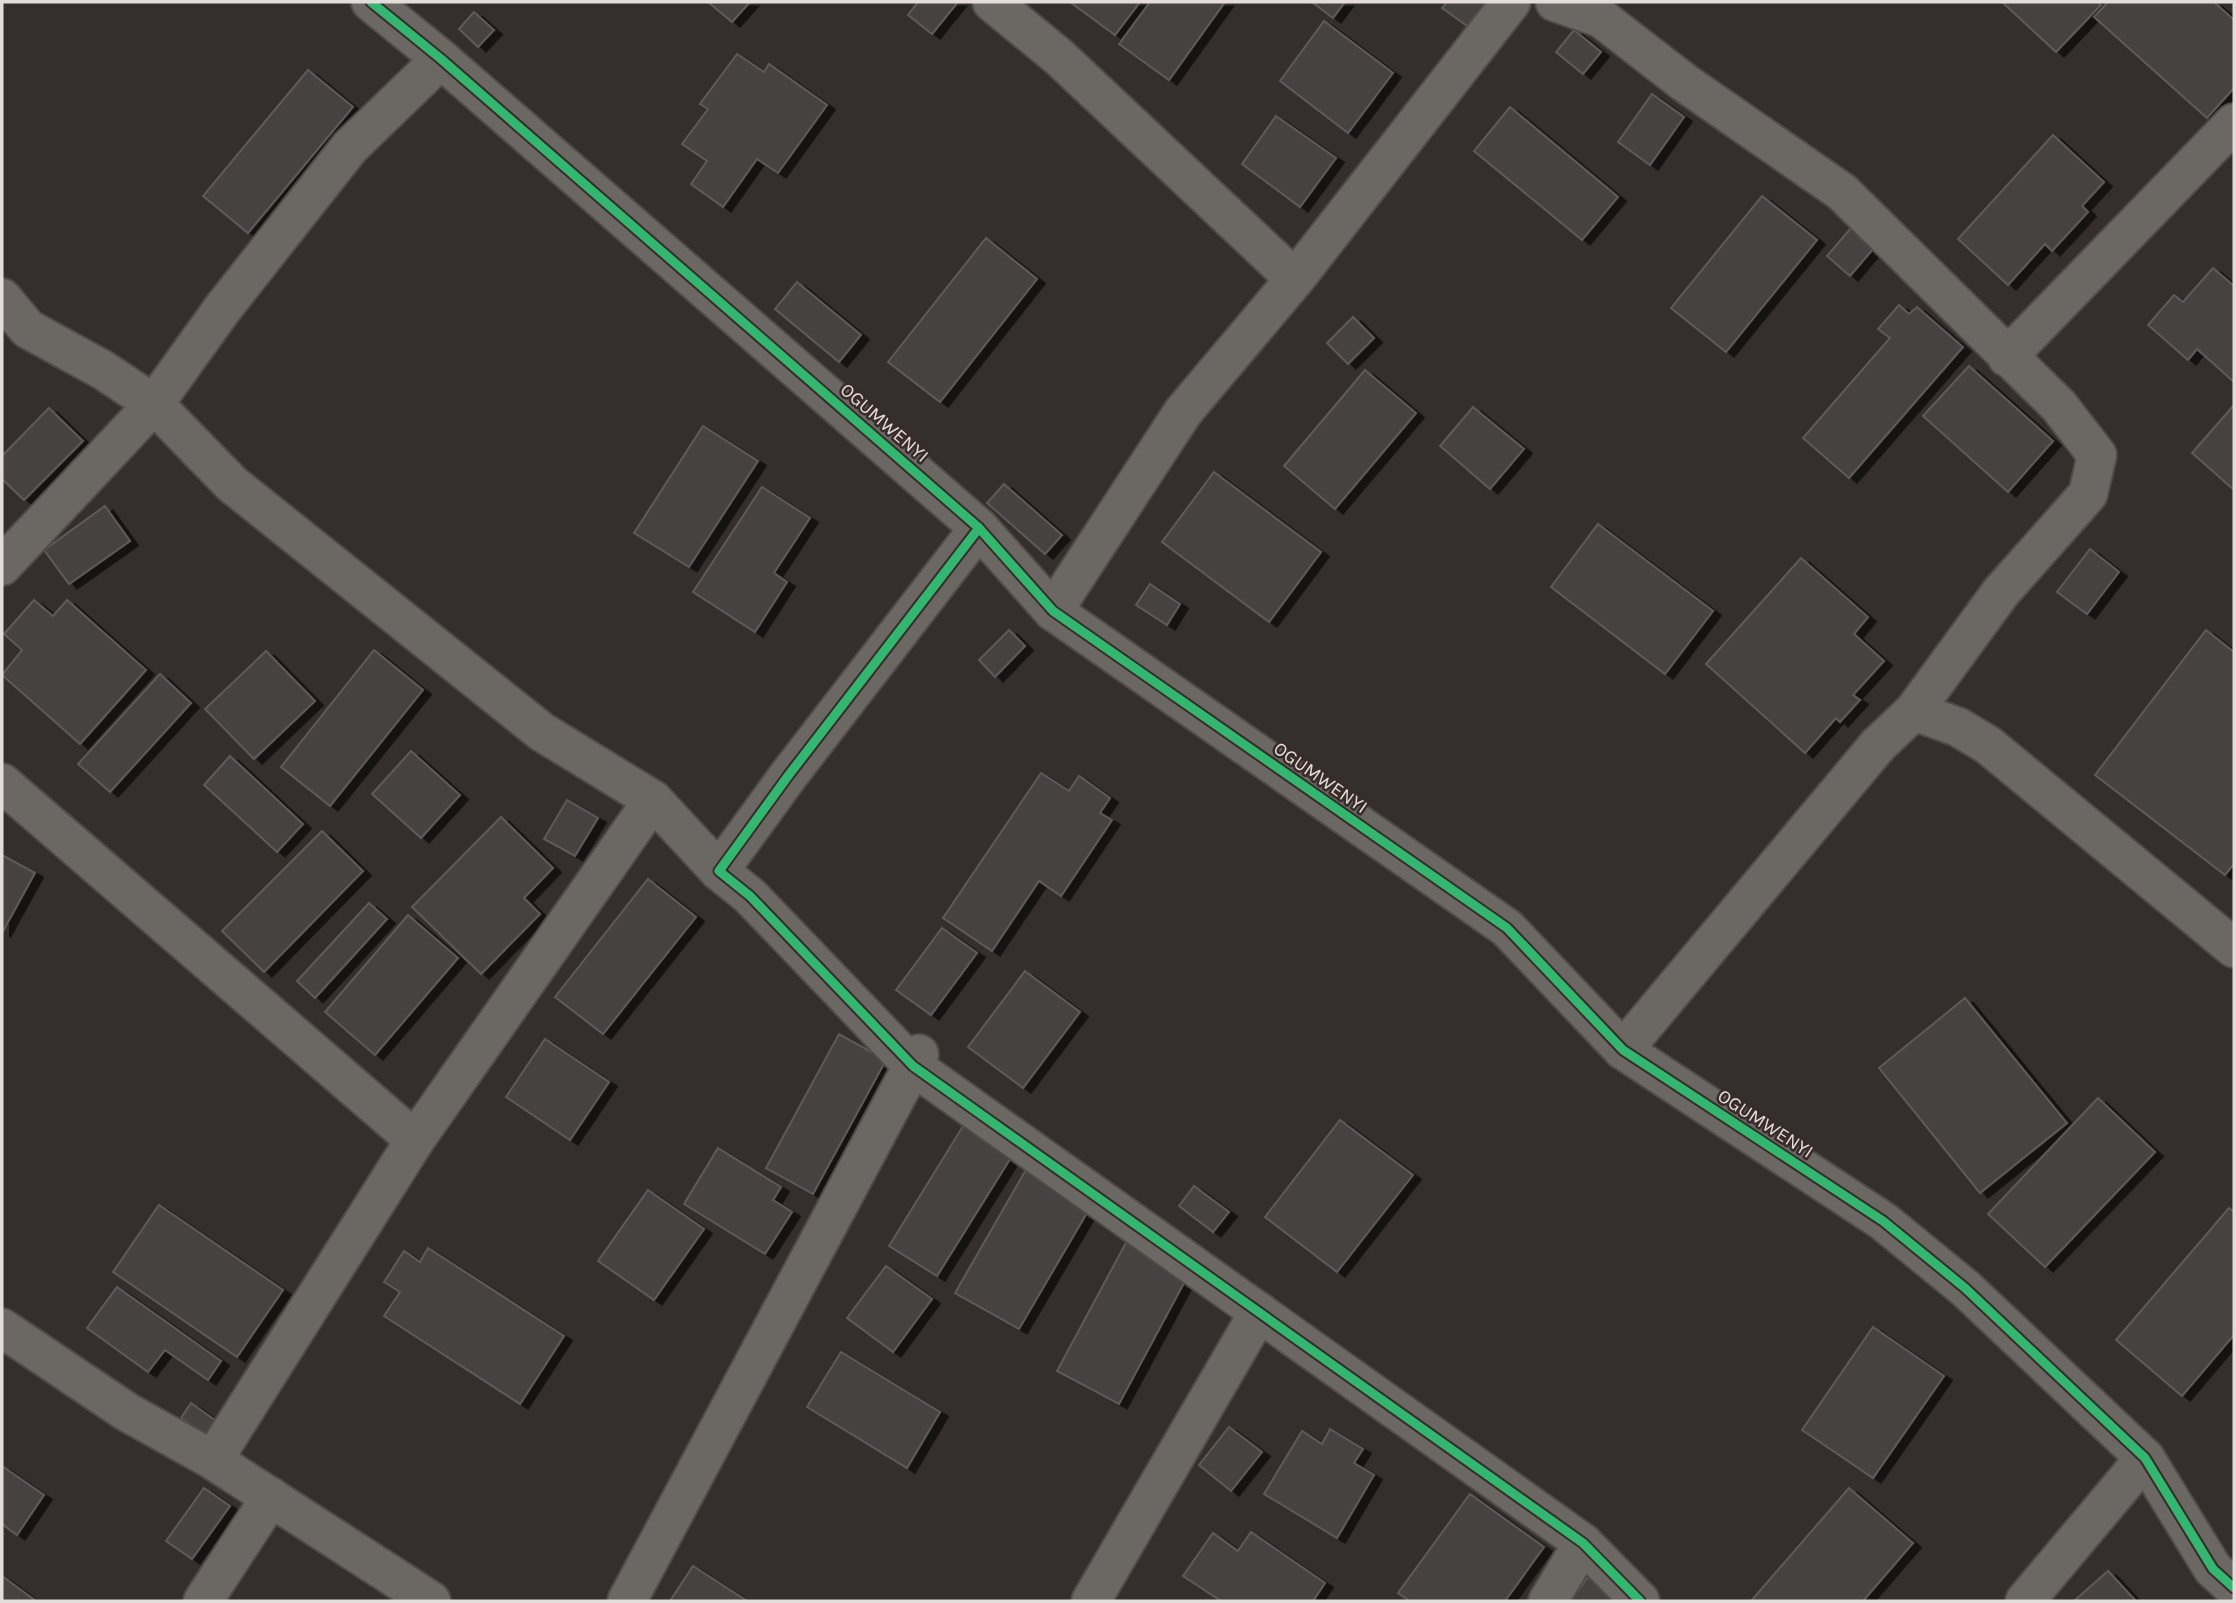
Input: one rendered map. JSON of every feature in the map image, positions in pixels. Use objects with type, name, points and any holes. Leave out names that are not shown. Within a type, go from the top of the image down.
[{"type":"street","name":"OGUMWENYI","points":[[371,2],[441,59],[979,528],[1053,611],[1507,928],[1623,1050],[1883,1220],[1965,1288],[2144,1458],[2227,1566]]},
{"type":"street","points":[[992,2],[1059,57],[1295,279]]},
{"type":"street","points":[[1053,611],[1183,412],[1295,279],[1511,2]]},
{"type":"street","points":[[1555,2],[1601,18],[1685,83],[1842,192],[2059,406],[2097,455],[2088,494],[2001,592],[1914,711],[1878,745],[1623,1050]]},
{"type":"street","points":[[2,566],[154,404],[223,307],[351,147],[441,59]]},
{"type":"street","points":[[2007,357],[2234,123]]},
{"type":"street","points":[[2,298],[28,329],[103,370],[154,404],[232,484],[532,723],[653,800],[719,871],[750,896],[913,1066],[1583,1543],[1640,1601]]},
{"type":"street","points":[[719,871],[788,776],[979,528]]},
{"type":"street","points":[[1914,711],[1958,727],[1988,745],[2234,948]]},
{"type":"street","points":[[2,783],[415,1140]]},
{"type":"street","points":[[212,1460],[415,1140],[653,800]]},
{"type":"street","points":[[627,1601],[919,1055],[913,1066]]},
{"type":"street","points":[[1091,1601],[1259,1312]]},
{"type":"street","points":[[2,1328],[127,1412],[212,1460],[431,1601]]},
{"type":"street","points":[[2025,1601],[2144,1458]]},
{"type":"street","points":[[203,1601],[271,1497]]},
{"type":"street","points":[[1548,1601],[1583,1543]]},
{"type":"building","points":[[708,2],[750,2],[732,22]]},
{"type":"building","points":[[918,2],[958,2],[932,34],[908,15]]},
{"type":"building","points":[[1070,2],[1140,2],[1115,35]]},
{"type":"building","points":[[1150,2],[1225,2],[1169,80],[1119,44]]},
{"type":"building","points":[[1312,2],[1345,2],[1333,18]]},
{"type":"building","points":[[1447,2],[1486,2],[1467,26],[1442,8]]},
{"type":"building","points":[[2002,2],[2098,2],[2101,5],[2056,52]]},
{"type":"building","points":[[2108,2],[2214,2],[2234,20],[2234,88],[2207,118],[2094,17]]},
{"type":"building","points":[[474,12],[494,30],[478,47],[459,29]]},
{"type":"building","points":[[1324,21],[1393,73],[1348,133],[1280,81]]},
{"type":"building","points":[[1574,30],[1601,52],[1583,74],[1556,52]]},
{"type":"building","points":[[737,54],[764,72],[769,64],[827,105],[778,173],[757,159],[723,207],[691,184],[707,161],[682,144],[708,109],[700,104]]},
{"type":"building","points":[[308,70],[353,107],[248,233],[203,196]]},
{"type":"building","points":[[1652,94],[1684,117],[1650,165],[1618,142]]},
{"type":"building","points":[[1510,107],[1618,197],[1582,240],[1474,151]]},
{"type":"building","points":[[1276,116],[1336,158],[1300,207],[1242,164]]},
{"type":"building","points":[[2053,135],[2104,182],[2082,206],[2088,212],[2052,251],[2045,244],[2008,285],[1958,239]]},
{"type":"building","points":[[1762,196],[1817,240],[1726,352],[1671,308]]},
{"type":"building","points":[[1851,228],[1874,248],[1850,276],[1827,256]]},
{"type":"building","points":[[986,238],[1037,279],[940,402],[888,362]]},
{"type":"building","points":[[2213,268],[2234,286],[2234,382],[2197,349],[2188,360],[2148,325],[2174,295],[2183,302]]},
{"type":"building","points":[[797,282],[861,335],[839,362],[775,309]]},
{"type":"building","points":[[1899,305],[1909,314],[1917,307],[1963,347],[1849,478],[1803,438],[1890,338],[1878,329]]},
{"type":"building","points":[[1353,317],[1374,338],[1348,364],[1327,343]]},
{"type":"building","points":[[1969,366],[2053,441],[2008,492],[1923,416]]},
{"type":"building","points":[[1365,370],[1416,413],[1335,509],[1284,466]]},
{"type":"building","points":[[2234,405],[2234,490],[2192,453]]},
{"type":"building","points":[[1473,407],[1524,449],[1490,489],[1440,446]]},
{"type":"building","points":[[49,408],[83,441],[24,500],[2,479],[2,456]]},
{"type":"building","points":[[703,426],[758,461],[689,567],[634,533]]},
{"type":"building","points":[[1214,472],[1321,552],[1269,622],[1162,542]]},
{"type":"building","points":[[1004,484],[1062,535],[1045,554],[987,503]]},
{"type":"building","points":[[762,487],[810,518],[774,573],[787,582],[755,632],[693,592]]},
{"type":"building","points":[[105,506],[130,541],[69,584],[44,550]]},
{"type":"building","points":[[1598,524],[1713,611],[1665,674],[1551,587]]},
{"type":"building","points":[[2090,549],[2119,572],[2087,614],[2057,592]]},
{"type":"building","points":[[1801,558],[1868,617],[1854,634],[1884,661],[1853,695],[1860,700],[1840,722],[1836,718],[1805,753],[1706,664]]},
{"type":"building","points":[[1150,584],[1180,604],[1167,625],[1136,605]]},
{"type":"building","points":[[34,600],[53,616],[67,600],[146,670],[80,744],[2,675],[22,650],[4,634]]},
{"type":"building","points":[[1009,630],[1025,646],[995,677],[979,660]]},
{"type":"building","points":[[2206,630],[2234,652],[2234,864],[2225,875],[2095,775]]},
{"type":"building","points":[[374,650],[423,690],[330,806],[281,767]]},
{"type":"building","points":[[266,651],[315,701],[254,759],[205,709]]},
{"type":"building","points":[[160,674],[191,703],[110,792],[78,764]]},
{"type":"building","points":[[411,751],[460,795],[421,838],[372,794]]},
{"type":"building","points":[[230,756],[303,824],[277,852],[204,785]]},
{"type":"building","points":[[1041,773],[1069,791],[1079,776],[1110,798],[1100,813],[1112,820],[1061,896],[1039,881],[992,951],[943,918]]},
{"type":"building","points":[[567,800],[598,818],[575,856],[544,839]]},
{"type":"building","points":[[501,817],[553,868],[524,898],[540,914],[481,974],[412,907]]},
{"type":"building","points":[[322,831],[363,871],[264,972],[222,931]]},
{"type":"building","points":[[2,855],[35,873],[2,933]]},
{"type":"building","points":[[648,879],[696,917],[603,1034],[555,997]]},
{"type":"building","points":[[369,903],[387,919],[315,998],[297,981]]},
{"type":"building","points":[[408,915],[458,958],[375,1055],[325,1012]]},
{"type":"building","points":[[942,928],[977,953],[931,1015],[896,990]]},
{"type":"building","points":[[1025,971],[1080,1012],[1023,1088],[968,1047]]},
{"type":"building","points":[[1965,998],[2067,1123],[1980,1193],[1879,1068]]},
{"type":"building","points":[[839,1034],[886,1060],[813,1194],[766,1168]]},
{"type":"building","points":[[545,1039],[609,1082],[570,1140],[506,1097]]},
{"type":"building","points":[[2098,1098],[2155,1152],[2045,1267],[1988,1214]]},
{"type":"building","points":[[968,1118],[1017,1148],[937,1276],[889,1246]]},
{"type":"building","points":[[1340,1120],[1413,1175],[1337,1272],[1265,1217]]},
{"type":"building","points":[[718,1148],[781,1187],[773,1200],[792,1212],[765,1254],[684,1204]]},
{"type":"building","points":[[1031,1161],[1095,1199],[1019,1329],[955,1293]]},
{"type":"building","points":[[1194,1186],[1229,1212],[1213,1232],[1179,1206]]},
{"type":"building","points":[[648,1190],[704,1229],[654,1300],[598,1261]]},
{"type":"building","points":[[159,1205],[283,1290],[237,1357],[113,1272]]},
{"type":"building","points":[[2229,1208],[2234,1212],[2234,1335],[2182,1396],[2116,1340]]},
{"type":"building","points":[[1129,1237],[1191,1270],[1119,1404],[1057,1371]]},
{"type":"building","points":[[428,1248],[564,1336],[520,1404],[384,1316],[400,1292],[384,1282],[404,1251],[420,1262]]},
{"type":"building","points":[[886,1266],[932,1299],[893,1352],[847,1318]]},
{"type":"building","points":[[117,1287],[221,1361],[208,1380],[165,1350],[148,1372],[87,1328]]},
{"type":"building","points":[[1873,1327],[1944,1376],[1873,1478],[1802,1430]]},
{"type":"building","points":[[841,1352],[940,1412],[907,1468],[807,1407]]},
{"type":"building","points":[[191,1403],[216,1421],[206,1435],[181,1418]]},
{"type":"building","points":[[1229,1427],[1262,1452],[1231,1491],[1199,1465]]},
{"type":"building","points":[[1330,1429],[1363,1449],[1354,1463],[1374,1475],[1337,1538],[1264,1494],[1302,1431],[1322,1444]]},
{"type":"building","points":[[2,1466],[44,1495],[17,1535],[2,1524]]},
{"type":"building","points":[[204,1488],[230,1506],[192,1559],[166,1541]]},
{"type":"building","points":[[1849,1488],[1913,1543],[1863,1601],[1751,1601]]},
{"type":"building","points":[[1470,1494],[1544,1547],[1505,1601],[1410,1601],[1398,1593]]},
{"type":"building","points":[[1251,1532],[1325,1583],[1313,1601],[1221,1601],[1183,1576],[1213,1533],[1238,1551]]},
{"type":"building","points":[[693,1566],[747,1601],[670,1601]]},
{"type":"building","points":[[2108,1571],[2136,1601],[2074,1601]]},
{"type":"building","points":[[2,1576],[36,1601],[2,1601]]},
{"type":"building","points":[[1589,1576],[1623,1601],[1570,1601]]},
{"type":"cycle path","points":[[371,2],[441,59],[979,528],[1053,611],[1507,928],[1623,1050],[1883,1221],[1965,1288],[2145,1458],[2213,1569],[2234,1588]]},
{"type":"cycle path","points":[[979,528],[788,776],[719,871],[750,896],[913,1066],[1583,1543],[1640,1601]]}]
